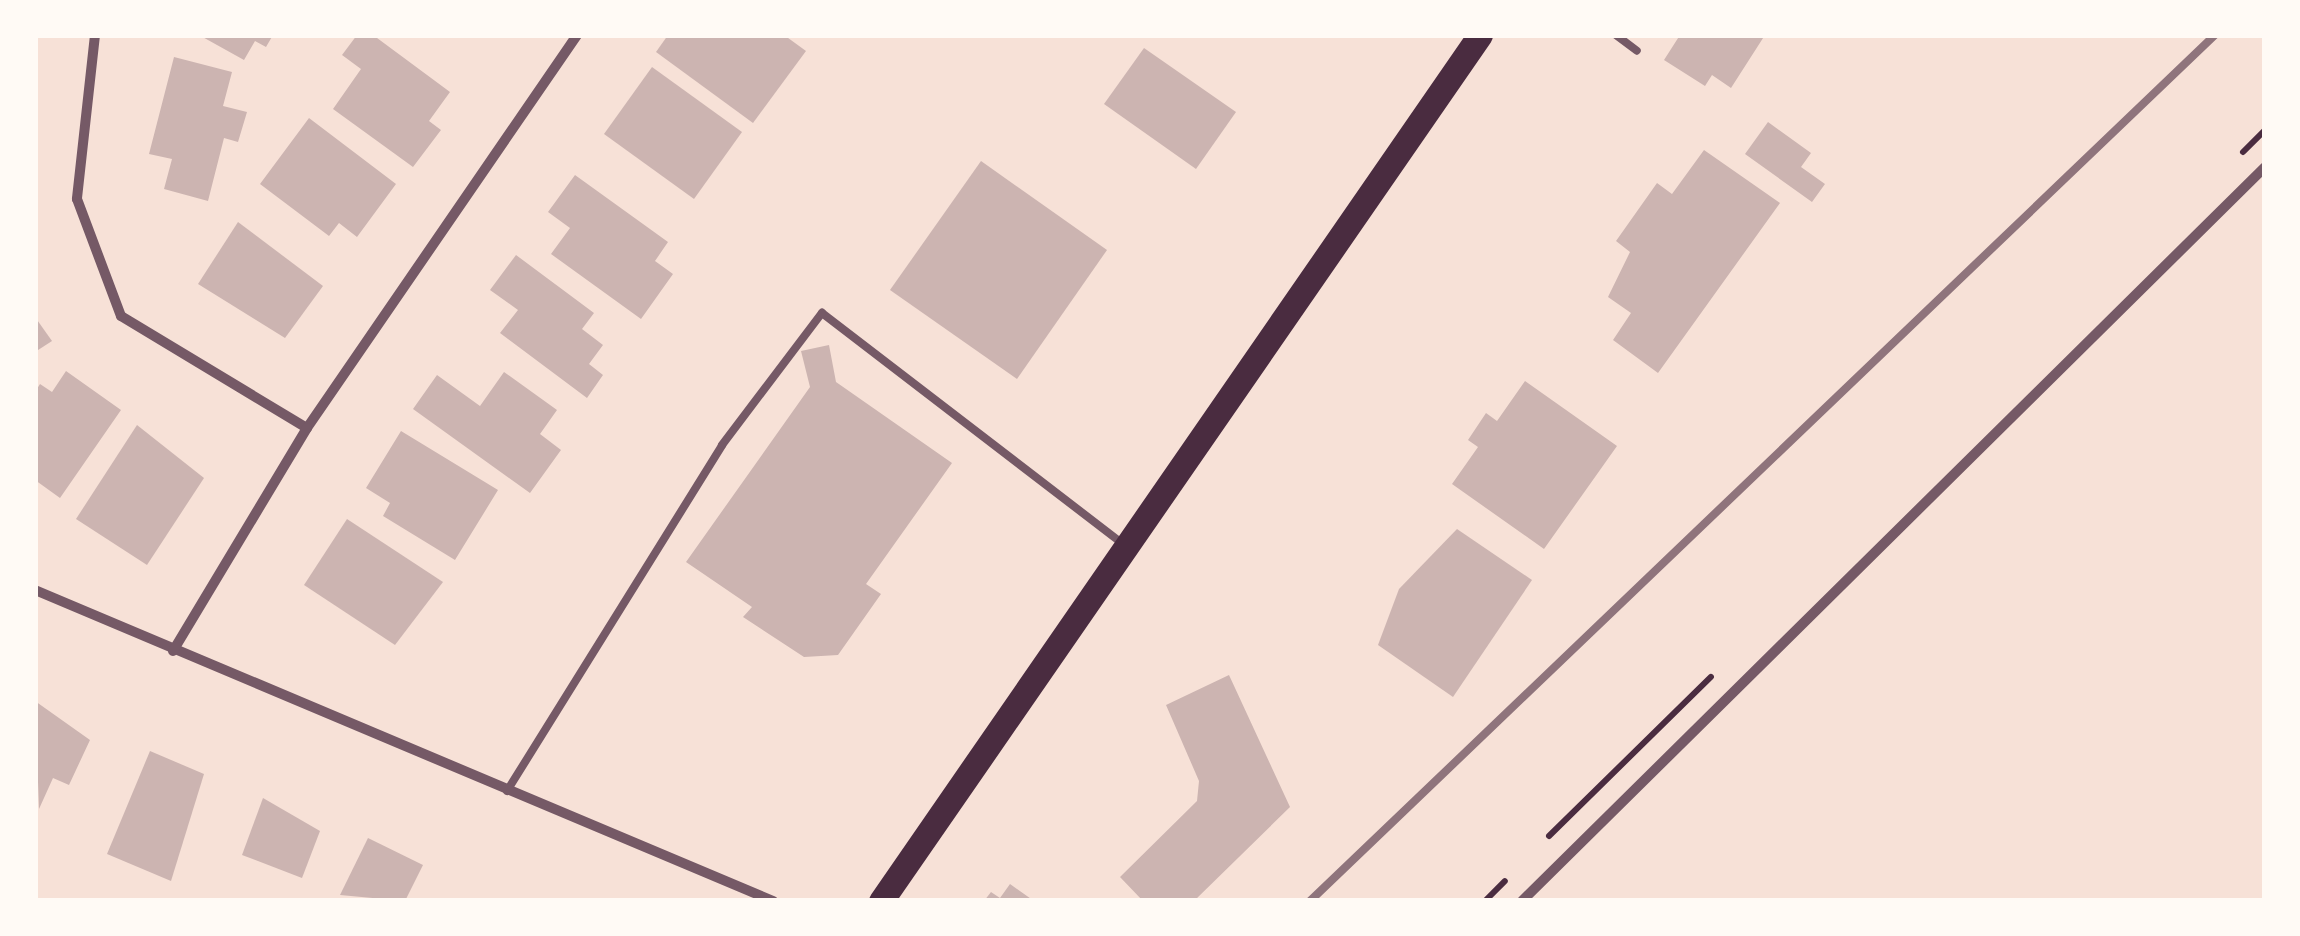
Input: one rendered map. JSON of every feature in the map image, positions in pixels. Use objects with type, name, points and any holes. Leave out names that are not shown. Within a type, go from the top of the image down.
[{"type":"main road","points":[[881,901],[1480,35]]},
{"type":"street","points":[[96,35],[77,199],[121,316],[306,428]]},
{"type":"street","points":[[172,652],[306,428],[577,35]]},
{"type":"street","points":[[1522,901],[2265,167]]},
{"type":"street","points":[[35,590],[172,652],[774,901]]},
{"type":"lane","points":[[1616,35],[1637,51]]},
{"type":"lane","points":[[506,792],[722,446],[822,312],[1125,546]]},
{"type":"building","points":[[199,35],[273,35],[266,47],[255,41],[244,60]]},
{"type":"building","points":[[357,35],[373,35],[450,92],[429,121],[441,130],[413,167],[333,109],[361,69],[342,55]]},
{"type":"building","points":[[668,35],[784,35],[806,51],[753,123],[656,52]]},
{"type":"building","points":[[1680,35],[1765,35],[1731,88],[1712,75],[1705,86],[1664,60]]},
{"type":"building","points":[[1144,48],[1236,112],[1196,169],[1104,104]]},
{"type":"building","points":[[174,57],[232,72],[223,106],[247,112],[238,142],[224,138],[208,201],[164,189],[172,159],[149,154]]},
{"type":"building","points":[[652,67],[742,132],[694,199],[604,134]]},
{"type":"building","points":[[309,118],[396,184],[357,237],[339,223],[329,236],[260,184]]},
{"type":"building","points":[[1768,122],[1811,153],[1801,167],[1825,184],[1812,202],[1745,154]]},
{"type":"building","points":[[1704,150],[1780,203],[1658,373],[1613,340],[1631,313],[1608,297],[1630,252],[1616,241],[1657,183],[1672,194]]},
{"type":"building","points":[[981,161],[1107,250],[1017,379],[890,290]]},
{"type":"building","points":[[575,175],[668,242],[655,261],[673,274],[641,319],[551,254],[570,228],[548,212]]},
{"type":"building","points":[[238,222],[323,286],[285,338],[198,284]]},
{"type":"building","points":[[516,255],[594,313],[582,329],[603,345],[589,364],[603,375],[587,398],[500,333],[518,310],[490,290]]},
{"type":"building","points":[[35,317],[52,341],[35,352]]},
{"type":"building","points":[[829,345],[836,382],[952,463],[866,584],[881,594],[838,655],[804,657],[743,617],[752,607],[686,562],[810,387],[801,351]]},
{"type":"building","points":[[66,371],[121,410],[60,498],[35,480],[35,392],[40,384],[52,392]]},
{"type":"building","points":[[504,372],[557,410],[540,434],[561,450],[530,493],[413,409],[437,375],[480,406]]},
{"type":"building","points":[[1525,381],[1617,446],[1544,549],[1452,484],[1478,447],[1468,440],[1486,413],[1497,421]]},
{"type":"building","points":[[137,425],[204,478],[147,565],[76,519]]},
{"type":"building","points":[[401,431],[498,490],[455,560],[383,516],[390,503],[366,488]]},
{"type":"building","points":[[347,519],[443,582],[395,645],[304,585]]},
{"type":"building","points":[[1457,529],[1532,580],[1453,697],[1378,645],[1399,589]]},
{"type":"building","points":[[1229,675],[1290,807],[1194,901],[1143,901],[1120,877],[1197,801],[1199,781],[1166,705]]},
{"type":"building","points":[[35,701],[90,740],[69,785],[53,778],[39,809]]},
{"type":"building","points":[[150,751],[204,774],[171,881],[107,854]]},
{"type":"building","points":[[263,798],[320,831],[302,878],[242,855]]},
{"type":"building","points":[[368,838],[423,865],[405,901],[340,895]]},
{"type":"building","points":[[1010,884],[1034,901],[984,901],[991,892],[1000,898]]},
{"type":"railway","points":[[1310,901],[2215,35]]}]
